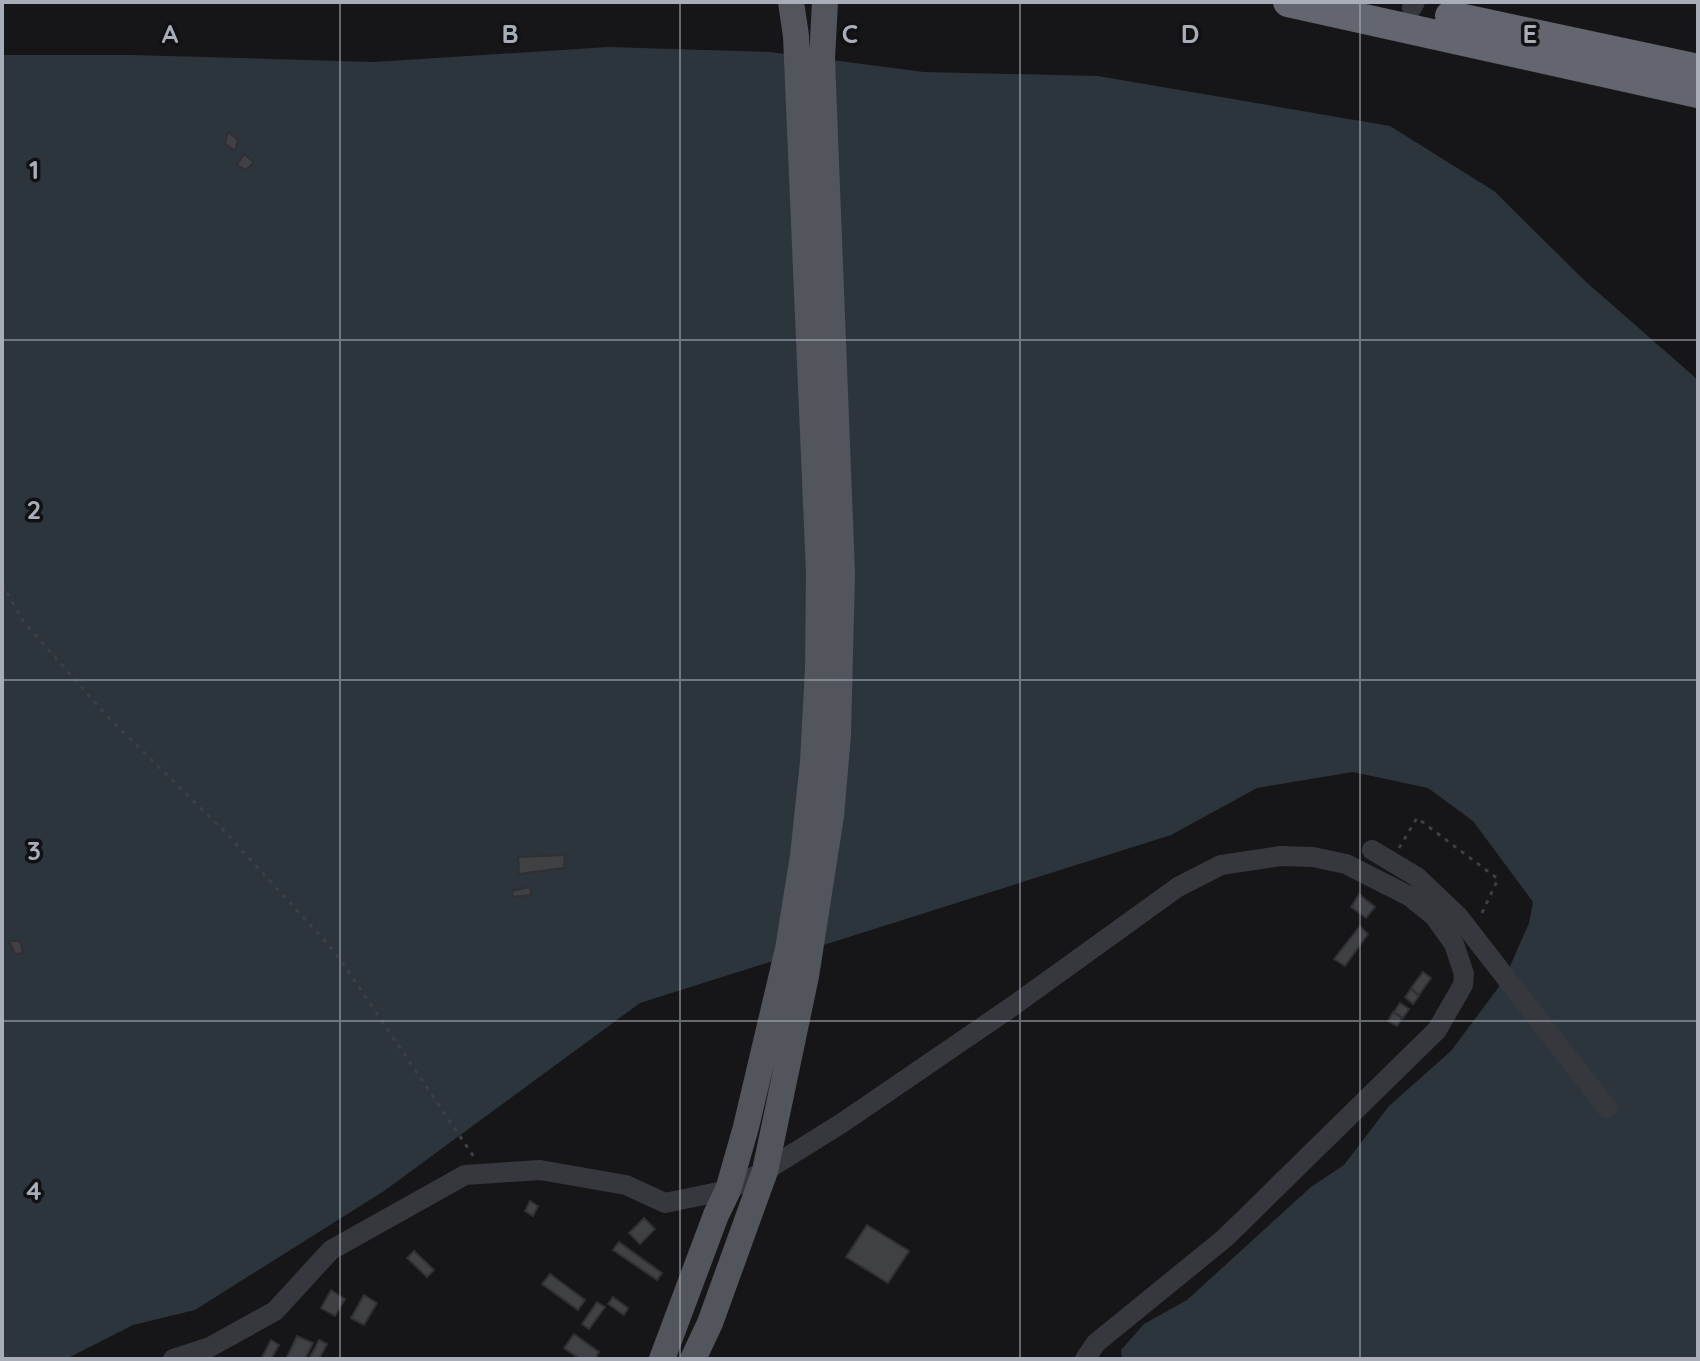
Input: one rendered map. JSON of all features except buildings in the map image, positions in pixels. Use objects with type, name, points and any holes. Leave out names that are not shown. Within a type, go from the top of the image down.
[{"type":"highway","points":[[1288,2],[1698,93]]},
{"type":"highway","points":[[1404,4],[1698,69]]},
{"type":"main road","points":[[662,1359],[728,1190],[768,1041],[788,949],[803,856],[817,699],[819,573],[808,266],[796,36],[791,2]]},
{"type":"main road","points":[[693,1359],[710,1323],[765,1171],[820,896],[838,735],[842,573],[822,59],[825,2]]},
{"type":"street","points":[[1372,850],[1417,877],[1458,916],[1607,1108]]},
{"type":"street","points":[[173,1359],[210,1347],[275,1311],[331,1250],[465,1175],[540,1170],[626,1185],[665,1203],[728,1190],[842,1123],[1013,1006],[1178,887],[1221,865],[1281,856],[1313,857],[1346,864],[1409,896],[1434,916],[1454,944],[1464,974],[1463,985],[1437,1030],[1225,1238],[1096,1343],[1085,1359]]},
{"type":"street","points":[[1464,974],[1495,964]]},
{"type":"path","points":[[2,584],[23,621],[107,716],[225,832],[335,952],[467,1145],[483,1174]]},
{"type":"path","points":[[1391,862],[1417,818],[1498,879],[1472,933]]},
{"type":"shaded area","points":[[608,47],[770,52],[924,72],[1098,76],[1390,126],[1494,191],[1585,281],[1698,380],[1698,1358],[1122,1359],[1121,1350],[1144,1324],[1187,1300],[1311,1187],[1344,1165],[1389,1106],[1451,1051],[1504,980],[1529,923],[1533,902],[1473,821],[1428,788],[1353,772],[1257,788],[1171,835],[640,1003],[384,1191],[195,1310],[133,1325],[66,1359],[2,1359],[2,55],[133,55],[374,62]]}]
